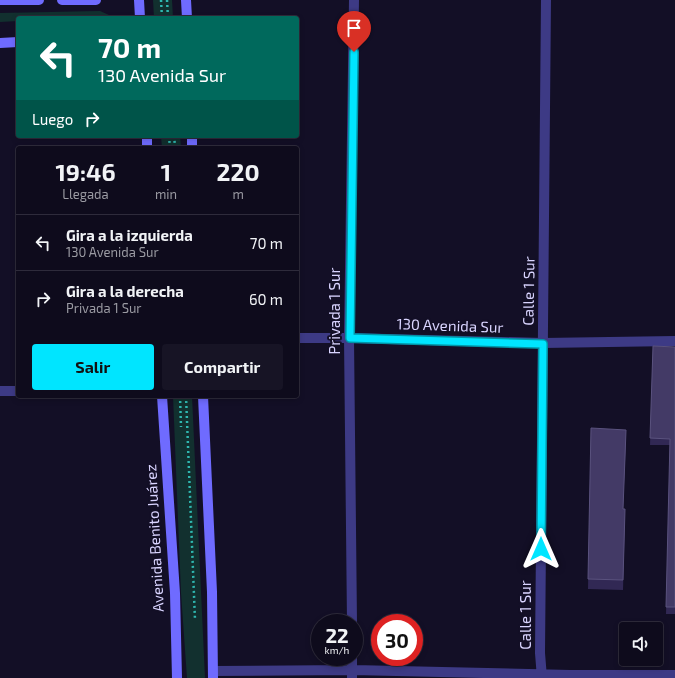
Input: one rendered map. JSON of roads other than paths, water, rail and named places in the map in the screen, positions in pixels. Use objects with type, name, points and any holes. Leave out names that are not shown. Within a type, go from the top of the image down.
[{"type":"main road","points":[[0,0],[39,0]]},
{"type":"main road","points":[[62,0],[96,0]]},
{"type":"main road","points":[[139,0],[140,16]]},
{"type":"main road","points":[[186,0],[187,16]]},
{"type":"main road","points":[[0,43],[16,42]]},
{"type":"main road","name":"Avenida Benito Juárez","points":[[162,398],[174,593],[177,678]]},
{"type":"main road","points":[[203,398],[212,592],[213,675]]},
{"type":"street","name":"Privada 1 Sur","points":[[352,614],[350,338],[354,0]]},
{"type":"street","name":"Calle 1 Sur","points":[[542,676],[540,653],[546,0]]},
{"type":"street","name":"130 Avenida Sur","points":[[299,338],[350,338],[543,344],[675,342]]},
{"type":"street","points":[[0,391],[16,391]]},
{"type":"street","points":[[213,675],[675,675]]}]
